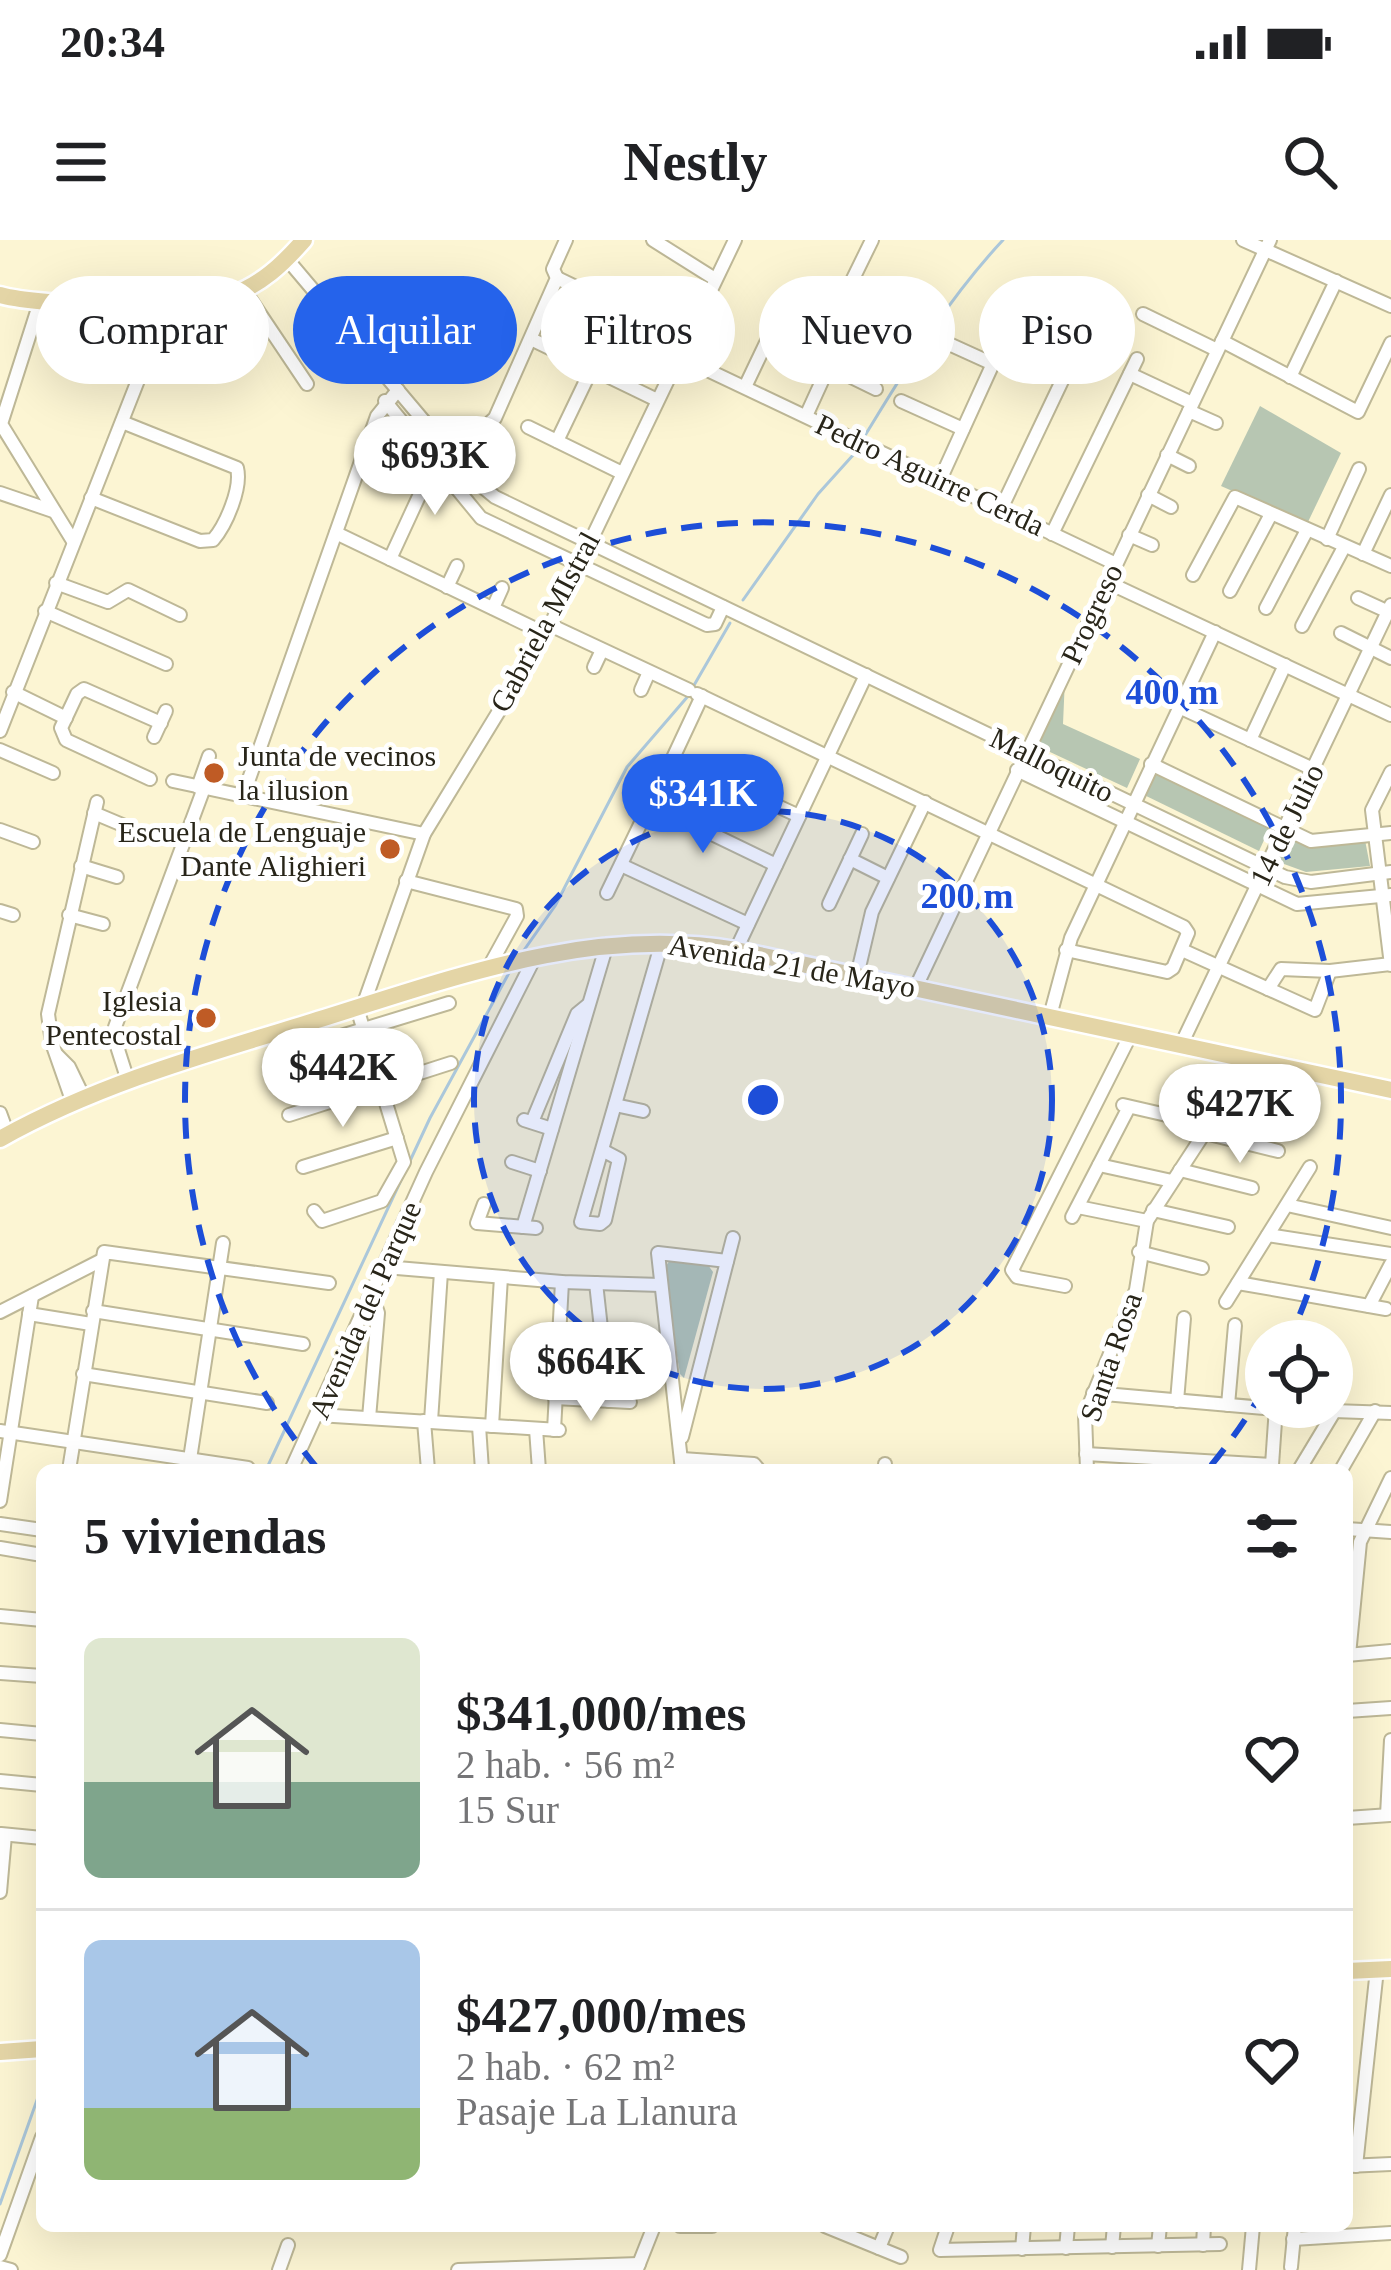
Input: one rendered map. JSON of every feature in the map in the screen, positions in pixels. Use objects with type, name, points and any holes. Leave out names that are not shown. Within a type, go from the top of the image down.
[{"type":"main road","points":[[263,276],[304,240]]},
{"type":"main road","points":[[0,295],[36,301]]},
{"type":"main road","name":"Avenida 21 de Mayo","points":[[4,1137],[128,1081],[489,967],[607,944],[662,941],[736,950],[1391,1090]]},
{"type":"main road","points":[[1353,1970],[1384,1969]]},
{"type":"main road","points":[[0,2052],[36,2045]]},
{"type":"street","points":[[556,276],[553,269],[566,240]]},
{"type":"street","points":[[653,240],[710,276]]},
{"type":"street","name":"Gabriela MIstral","points":[[717,276],[735,240]]},
{"type":"street","points":[[854,276],[872,240]]},
{"type":"street","points":[[1244,240],[1268,245],[1391,306]]},
{"type":"street","name":"Progreso","points":[[915,988],[1268,245]]},
{"type":"street","name":"Malloquito","points":[[287,259],[489,493],[1266,868],[1311,882],[1386,873]]},
{"type":"street","points":[[1290,377],[1336,281]]},
{"type":"street","points":[[390,559],[423,486],[495,418],[541,313]]},
{"type":"street","points":[[1143,314],[1290,377],[1358,412],[1391,343]]},
{"type":"street","points":[[36,315],[1,424],[73,541]]},
{"type":"street","points":[[269,327],[293,363]]},
{"type":"street","points":[[531,339],[541,344]]},
{"type":"street","points":[[1135,363],[1137,359]]},
{"type":"street","points":[[745,388],[759,360]]},
{"type":"street","points":[[1135,377],[1216,423]]},
{"type":"street","name":"Pedro Aguirre Cerda","points":[[735,383],[1116,564]]},
{"type":"street","points":[[0,731],[136,384]]},
{"type":"street","points":[[556,441],[584,384]]},
{"type":"street","points":[[624,384],[657,400]]},
{"type":"street","name":"Gabriela MIstral","points":[[360,1007],[424,834],[548,629],[665,384]]},
{"type":"street","points":[[806,416],[821,384]]},
{"type":"street","points":[[866,384],[876,389]]},
{"type":"street","points":[[940,480],[984,384]]},
{"type":"street","points":[[1001,509],[1058,384]]},
{"type":"street","points":[[1052,534],[1125,384]]},
{"type":"street","points":[[243,796],[386,401],[398,390]]},
{"type":"street","points":[[386,401],[482,518],[707,625],[715,624],[723,607]]},
{"type":"street","points":[[901,401],[963,429]]},
{"type":"street","points":[[91,499],[200,541],[219,534],[240,479],[237,468],[122,422]]},
{"type":"street","points":[[528,428],[622,472]]},
{"type":"street","points":[[1167,455],[1190,466]]},
{"type":"street","points":[[1328,539],[1359,469]]},
{"type":"street","points":[[0,493],[54,512]]},
{"type":"street","points":[[1148,495],[1171,507]]},
{"type":"street","points":[[1365,554],[1391,495]]},
{"type":"street","points":[[1193,575],[1234,497],[1391,566]]},
{"type":"street","points":[[1230,591],[1271,514]]},
{"type":"street","points":[[1266,608],[1306,530]]},
{"type":"street","points":[[336,533],[493,608],[602,650],[828,755],[1188,931],[1167,972],[1066,950]]},
{"type":"street","points":[[1129,535],[1152,545]]},
{"type":"street","points":[[1302,626],[1344,547]]},
{"type":"street","points":[[1365,554],[1391,551]]},
{"type":"street","points":[[447,587],[457,566]]},
{"type":"street","points":[[1107,581],[1391,715]]},
{"type":"street","points":[[56,583],[108,602],[128,590],[180,615]]},
{"type":"street","points":[[493,608],[502,588]]},
{"type":"street","points":[[1358,598],[1390,610]]},
{"type":"street","points":[[45,610],[166,664]]},
{"type":"street","name":"14 de Julio","points":[[1181,1045],[1390,610]]},
{"type":"street","points":[[1050,1016],[1066,950],[1215,632]]},
{"type":"street","points":[[1341,634],[1391,658]]},
{"type":"street","points":[[594,668],[602,650]]},
{"type":"street","points":[[1250,740],[1285,665]]},
{"type":"street","points":[[641,690],[650,672]]},
{"type":"street","points":[[83,673],[82,690],[61,732],[66,740],[150,778]]},
{"type":"street","points":[[736,950],[866,675]]},
{"type":"street","points":[[0,682],[66,718]]},
{"type":"street","points":[[82,690],[161,724]]},
{"type":"street","points":[[696,694],[673,758],[799,816]]},
{"type":"street","points":[[1179,707],[1313,770]]},
{"type":"street","points":[[0,750],[53,773]]},
{"type":"street","points":[[128,1081],[115,1028],[208,756]]},
{"type":"street","name":"Malloquito","points":[[1151,764],[1315,842],[1391,833]]},
{"type":"street","points":[[1017,770],[1303,905],[1387,896]]},
{"type":"street","points":[[1268,989],[1281,969],[1330,971],[1391,965],[1386,873],[1372,810],[1391,772]]},
{"type":"street","points":[[173,782],[424,834]]},
{"type":"street","points":[[857,976],[872,912],[925,802]]},
{"type":"street","points":[[607,893],[650,804],[776,865]]},
{"type":"street","points":[[78,1101],[69,1067],[56,1054],[49,1028],[49,999],[95,808],[132,830]]},
{"type":"street","points":[[0,830],[33,842]]},
{"type":"street","points":[[829,904],[862,834]]},
{"type":"street","points":[[850,860],[888,878]]},
{"type":"street","points":[[620,865],[748,924]]},
{"type":"street","points":[[81,866],[117,877]]},
{"type":"street","points":[[406,881],[516,909],[516,918],[489,967]]},
{"type":"street","points":[[69,915],[103,924]]},
{"type":"street","points":[[602,1150],[619,1159],[605,1220],[580,1222],[662,941]]},
{"type":"street","points":[[484,1204],[477,1223],[530,1227],[540,1171],[607,944]]},
{"type":"street","points":[[1182,950],[1315,1010],[1330,971]]},
{"type":"street","name":"Avenida del Parque","points":[[294,1464],[523,960]]},
{"type":"street","points":[[282,1054],[449,1004]]},
{"type":"street","points":[[552,1129],[528,1121],[577,1013],[589,1005]]},
{"type":"street","points":[[314,1211],[322,1221],[382,1201],[404,1162],[360,1007]]},
{"type":"street","points":[[1064,1286],[1017,1277],[1012,1270],[1131,1034]]},
{"type":"street","name":"Santa Rosa","points":[[1087,1464],[1084,1422],[1136,1290],[1139,1252],[1150,1215],[1252,1060]]},
{"type":"street","points":[[289,1115],[452,1064]]},
{"type":"street","points":[[615,1105],[643,1111]]},
{"type":"street","points":[[1228,1227],[1150,1215],[1075,1212],[1126,1106],[1278,1150]]},
{"type":"street","points":[[0,1113],[4,1137]]},
{"type":"street","points":[[303,1167],[397,1138]]},
{"type":"street","points":[[512,1162],[540,1171]]},
{"type":"street","points":[[1099,1166],[1252,1187]]},
{"type":"street","points":[[1226,1302],[1310,1167]]},
{"type":"street","points":[[1287,1205],[1391,1228]]},
{"type":"street","points":[[1268,1235],[1391,1254]]},
{"type":"street","points":[[682,1458],[733,1238]]},
{"type":"street","points":[[190,1459],[223,1243]]},
{"type":"street","points":[[1139,1252],[1202,1268]]},
{"type":"street","points":[[682,1458],[658,1253],[728,1261]]},
{"type":"street","points":[[70,1464],[102,1257]]},
{"type":"street","points":[[0,1312],[102,1257],[329,1283]]},
{"type":"street","points":[[1369,1306],[1391,1264]]},
{"type":"street","points":[[385,1268],[661,1285]]},
{"type":"street","points":[[428,1464],[427,1421],[441,1272]]},
{"type":"street","points":[[483,1464],[501,1277]]},
{"type":"street","points":[[319,1415],[556,1430],[562,1282]]},
{"type":"street","points":[[596,1283],[609,1401]]},
{"type":"street","points":[[1238,1283],[1386,1309]]},
{"type":"street","points":[[370,1418],[378,1313],[372,1295]]},
{"type":"street","points":[[0,1501],[5,1432],[32,1296]]},
{"type":"street","points":[[29,1314],[210,1329],[303,1344]]},
{"type":"street","points":[[1177,1401],[1184,1318]]},
{"type":"street","points":[[1228,1405],[1235,1325]]},
{"type":"street","points":[[83,1374],[267,1403]]},
{"type":"street","points":[[673,1386],[679,1392],[695,1387]]},
{"type":"street","points":[[1093,1393],[1245,1406]]},
{"type":"street","points":[[555,1398],[630,1402]]},
{"type":"street","points":[[1353,1411],[1391,1413]]},
{"type":"street","points":[[1344,1464],[1375,1411]]},
{"type":"street","points":[[1272,1464],[1275,1428]]},
{"type":"street","points":[[1302,1464],[1319,1428]]},
{"type":"street","points":[[536,1429],[538,1464]]},
{"type":"street","points":[[5,1432],[208,1464]]},
{"type":"street","points":[[136,1464],[138,1451]]},
{"type":"street","points":[[1086,1454],[1208,1464]]},
{"type":"street","points":[[682,1458],[754,1464]]},
{"type":"street","points":[[1353,1576],[1364,1530],[1391,1478]]},
{"type":"street","points":[[0,1524],[36,1529]]},
{"type":"street","points":[[1353,1529],[1391,1532]]},
{"type":"street","points":[[0,1549],[36,1554]]},
{"type":"street","points":[[0,1616],[36,1619]]},
{"type":"street","points":[[1353,1655],[1391,1651]]},
{"type":"street","points":[[0,1672],[36,1675]]},
{"type":"street","points":[[1353,1711],[1391,1708]]},
{"type":"street","points":[[0,1730],[36,1733]]},
{"type":"street","points":[[1353,1818],[1389,1815],[1391,1740]]},
{"type":"street","points":[[0,1781],[36,1784]]},
{"type":"street","points":[[0,1892],[3,1834],[36,1837]]},
{"type":"street","points":[[1353,2160],[1384,1969]]},
{"type":"street","points":[[0,2254],[36,2154]]},
{"type":"street","points":[[1353,2166],[1391,2164]]},
{"type":"street","points":[[458,2270],[637,2268],[652,2232]]},
{"type":"street","points":[[840,2232],[902,2257]]},
{"type":"street","points":[[879,2248],[886,2232]]},
{"type":"street","points":[[946,2232],[940,2250],[1220,2245]]},
{"type":"street","points":[[1022,2248],[1023,2232]]},
{"type":"street","points":[[1066,2248],[1067,2232]]},
{"type":"street","points":[[1112,2247],[1113,2232]]},
{"type":"street","points":[[1158,2246],[1159,2232]]},
{"type":"street","points":[[1203,2245],[1204,2232]]},
{"type":"street","points":[[1249,2270],[1252,2232]]},
{"type":"street","points":[[1291,2267],[1294,2232],[1391,2233]]},
{"type":"street","points":[[277,2270],[288,2245]]},
{"type":"street","points":[[0,2267],[11,2270]]},
{"type":"green space","points":[[1260,406],[1341,453],[1307,524],[1221,486]]},
{"type":"green space","points":[[1065,678],[1063,724],[1140,759],[1127,788],[1035,745]]},
{"type":"green space","points":[[1149,770],[1270,827],[1259,851],[1138,792]]},
{"type":"green space","points":[[1284,835],[1309,845],[1365,840],[1370,866],[1306,872],[1273,860]]},
{"type":"green space","points":[[671,1258],[708,1265],[713,1272],[684,1378],[663,1271]]},
{"type":"waterway","points":[[864,437],[946,310],[1003,240]]},
{"type":"waterway","points":[[743,600],[818,494],[854,454]]},
{"type":"waterway","points":[[693,687],[730,623]]},
{"type":"waterway","points":[[522,953],[555,906],[627,767],[689,695]]},
{"type":"waterway","points":[[269,1464],[430,1118],[510,971]]},
{"type":"waterway","points":[[0,2204],[36,2103]]},
{"type":"place","name":"Junta de vecinos la ilusion","points":[[214,773]]},
{"type":"place","name":"Escuela de Lenguaje Dante Alighieri","points":[[390,849]]},
{"type":"place","name":"Iglesia Pentecostal","points":[[206,1018]]}]
